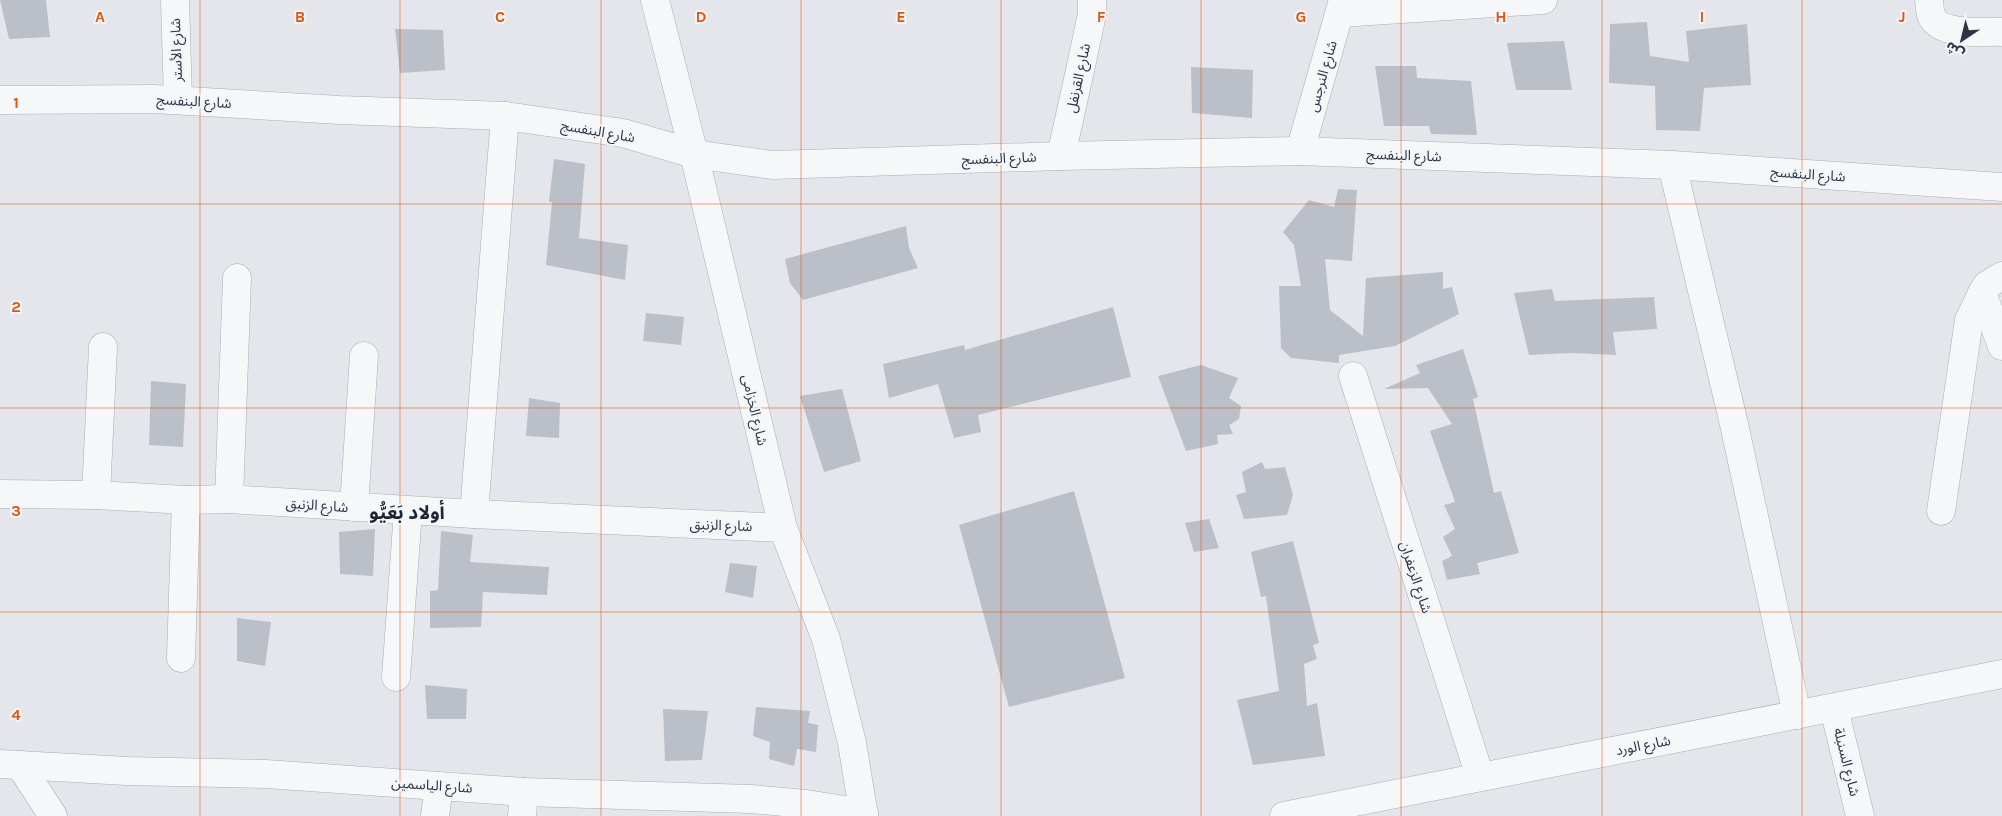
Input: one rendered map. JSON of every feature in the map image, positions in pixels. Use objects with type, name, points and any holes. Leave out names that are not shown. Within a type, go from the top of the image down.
[{"type":"street","name":"شارع الأستر","points":[[175,0],[178,100]]},
{"type":"street","name":"شارع الخزامى","points":[[655,0],[694,154],[783,528],[826,639],[852,743],[864,815]]},
{"type":"street","name":"شارع القرنفل","points":[[1061,156],[1092,14],[1092,0]]},
{"type":"street","points":[[1341,6],[1543,0]]},
{"type":"street","points":[[1929,0],[1934,20],[1953,31],[2002,32]]},
{"type":"street","name":"شارع النرجس","points":[[1300,151],[1341,6]]},
{"type":"street","name":"شارع البنفسج","points":[[0,100],[178,100],[340,110],[505,116],[623,133],[694,154],[772,165],[1300,151],[1672,165],[2002,187]]},
{"type":"street","points":[[474,514],[505,116]]},
{"type":"street","points":[[1672,165],[1734,424],[1797,715]]},
{"type":"street","points":[[1941,511],[1969,320],[1987,285],[2002,276]]},
{"type":"street","points":[[229,499],[237,278]]},
{"type":"street","points":[[1982,293],[2002,346]]},
{"type":"street","points":[[96,495],[103,347]]},
{"type":"street","points":[[354,507],[364,356]]},
{"type":"street","name":"شارع الزعفران","points":[[1353,376],[1480,777]]},
{"type":"street","name":"شارع الزنبق","points":[[0,494],[96,495],[186,500],[229,499],[408,511],[783,528]]},
{"type":"street","points":[[181,658],[186,500]]},
{"type":"street","points":[[396,677],[408,511]]},
{"type":"street","name":"شارع الورد","points":[[1284,816],[2002,674]]},
{"type":"street","name":"شارع السنبلة","points":[[1834,708],[1860,816]]},
{"type":"street","points":[[10,765],[53,816]]},
{"type":"street","name":"شارع الياسمين","points":[[10,765],[127,771],[266,774],[439,786],[523,804],[664,806],[751,799],[806,804],[864,815]]},
{"type":"street","points":[[435,816],[439,786]]},
{"type":"building","points":[[0,0],[46,0],[50,37],[9,39]]},
{"type":"building","points":[[1647,22],[1650,56],[1689,62],[1686,31],[1747,24],[1751,85],[1704,88],[1700,131],[1656,130],[1655,86],[1609,83],[1610,24]]},
{"type":"building","points":[[395,29],[443,30],[445,70],[400,73]]},
{"type":"building","points":[[1564,41],[1572,90],[1516,90],[1507,43]]},
{"type":"building","points":[[1375,66],[1416,66],[1417,78],[1471,81],[1477,135],[1431,134],[1429,126],[1384,126]]},
{"type":"building","points":[[1191,67],[1253,70],[1252,118],[1192,113]]},
{"type":"building","points":[[554,159],[585,164],[579,238],[628,245],[625,280],[546,265],[552,202],[549,202]]},
{"type":"building","points":[[1338,189],[1357,190],[1352,261],[1325,259],[1330,310],[1363,336],[1366,278],[1443,272],[1443,289],[1452,287],[1459,314],[1395,346],[1339,355],[1339,363],[1291,358],[1281,348],[1279,286],[1301,286],[1294,245],[1283,232],[1309,200],[1334,207]]},
{"type":"building","points":[[906,226],[909,248],[918,268],[803,300],[790,283],[785,259]]},
{"type":"building","points":[[1552,289],[1555,301],[1654,297],[1657,329],[1613,332],[1616,355],[1572,353],[1529,355],[1514,293]]},
{"type":"building","points":[[1113,307],[1131,377],[978,415],[981,432],[954,438],[938,384],[889,398],[883,364],[964,345],[965,350]]},
{"type":"building","points":[[646,313],[684,317],[681,345],[643,341]]},
{"type":"building","points":[[1463,349],[1478,397],[1473,399],[1494,493],[1501,491],[1519,553],[1477,563],[1480,574],[1447,580],[1442,561],[1452,556],[1443,537],[1455,529],[1444,505],[1455,502],[1430,431],[1452,424],[1428,388],[1384,389],[1420,373],[1416,365]]},
{"type":"building","points":[[1201,365],[1238,378],[1229,398],[1241,406],[1239,419],[1229,425],[1233,434],[1217,435],[1218,444],[1186,451],[1158,376]]},
{"type":"building","points":[[151,381],[186,384],[183,447],[149,445]]},
{"type":"building","points":[[842,389],[861,461],[824,472],[800,396]]},
{"type":"building","points":[[529,398],[560,403],[559,438],[526,436]]},
{"type":"building","points":[[1262,462],[1265,469],[1285,467],[1293,495],[1287,515],[1244,519],[1236,495],[1246,492],[1242,472]]},
{"type":"building","points":[[1074,491],[1125,678],[1009,707],[959,525]]},
{"type":"building","points":[[1209,519],[1219,548],[1194,552],[1185,523]]},
{"type":"building","points":[[375,529],[373,576],[340,574],[339,532]]},
{"type":"building","points":[[441,531],[473,535],[470,562],[549,567],[547,595],[483,592],[481,627],[430,628],[430,591],[438,590]]},
{"type":"building","points":[[1293,541],[1319,643],[1313,645],[1317,659],[1304,664],[1307,706],[1317,703],[1325,756],[1253,765],[1237,700],[1279,691],[1266,596],[1261,597],[1251,552]]},
{"type":"building","points":[[730,563],[757,566],[753,598],[725,592]]},
{"type":"building","points":[[237,618],[271,622],[265,666],[237,661]]},
{"type":"building","points":[[425,685],[467,689],[466,719],[427,719]]},
{"type":"building","points":[[756,707],[810,711],[808,723],[818,725],[816,752],[797,749],[794,766],[769,759],[770,742],[753,736]]},
{"type":"building","points":[[663,709],[708,711],[702,760],[665,761]]},
{"type":"district","name":"أولاد بَعَيُّو","points":[[407,512]]}]
